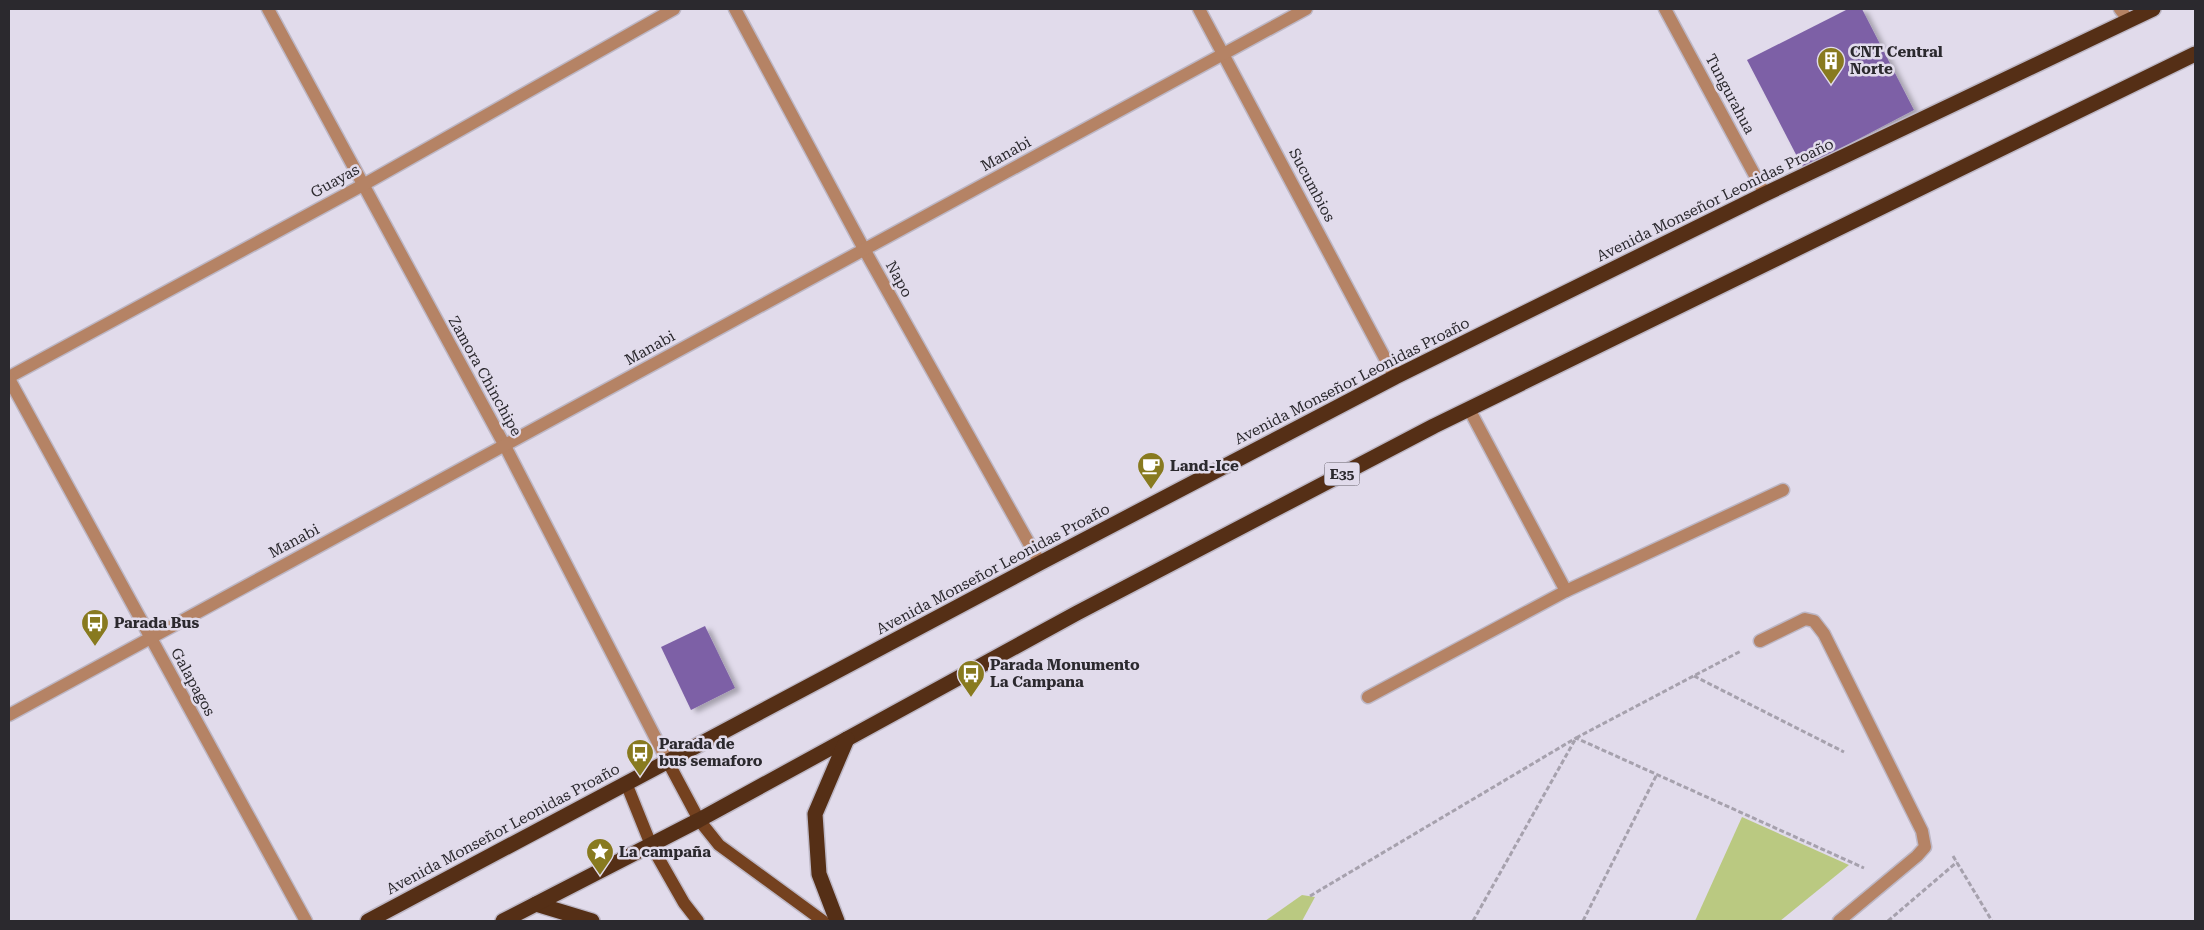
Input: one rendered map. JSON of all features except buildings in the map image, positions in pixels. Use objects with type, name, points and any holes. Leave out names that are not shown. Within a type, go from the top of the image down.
[{"type":"highway","name":"Avenida Monseñor Leonidas Proaño","points":[[368,921],[1040,563],[1395,377],[2124,15],[2153,9]]},
{"type":"highway","name":"E35","points":[[503,921],[699,820],[1077,612],[1469,409],[2195,54]]},
{"type":"highway","points":[[837,921],[819,874],[815,814],[847,739]]},
{"type":"highway","points":[[536,904],[592,921]]},
{"type":"main road","points":[[668,762],[699,820],[719,845],[823,921]]},
{"type":"main road","points":[[626,783],[651,845],[684,903],[698,921]]},
{"type":"street","name":"Zamora Chinchipe","points":[[268,9],[505,446],[668,762]]},
{"type":"street","name":"Guayas","points":[[9,378],[363,185],[674,9]]},
{"type":"street","name":"Napo","points":[[735,9],[864,250],[1040,563]]},
{"type":"street","name":"Sucumbios","points":[[1199,9],[1395,377]]},
{"type":"street","name":"Manabi","points":[[9,715],[1306,9]]},
{"type":"street","name":"Tungurahua","points":[[1665,9],[1766,194]]},
{"type":"street","name":"Galapagos","points":[[9,378],[306,921]]},
{"type":"street","points":[[1469,409],[1566,591]]},
{"type":"street","points":[[1368,697],[1566,591],[1782,490]]},
{"type":"street","points":[[1760,641],[1805,619],[1814,621],[1824,634],[1922,831],[1925,847],[1917,856],[1839,921]]},
{"type":"path","points":[[1310,896],[1576,738],[1760,641]]},
{"type":"path","points":[[1694,675],[1844,752]]},
{"type":"path","points":[[1576,738],[1864,868]]},
{"type":"path","points":[[1473,921],[1576,738]]},
{"type":"path","points":[[1583,921],[1656,774]]},
{"type":"path","points":[[1954,856],[1992,921]]},
{"type":"path","points":[[1888,921],[1957,862]]},
{"type":"green space","points":[[1742,817],[1849,865],[1780,921],[1695,921]]},
{"type":"green space","points":[[1302,895],[1315,897],[1302,921],[1265,921]]},
{"type":"place","name":"CNT Central Norte","points":[[1831,85]]},
{"type":"place","name":"Land-Ice","points":[[1151,490]]},
{"type":"place","name":"Parada Bus","points":[[95,647]]},
{"type":"place","name":"Parada Monumento La Campana","points":[[971,698]]},
{"type":"place","name":"Parada de bus semaforo","points":[[640,777]]},
{"type":"place","name":"La campaña","points":[[600,876]]}]
